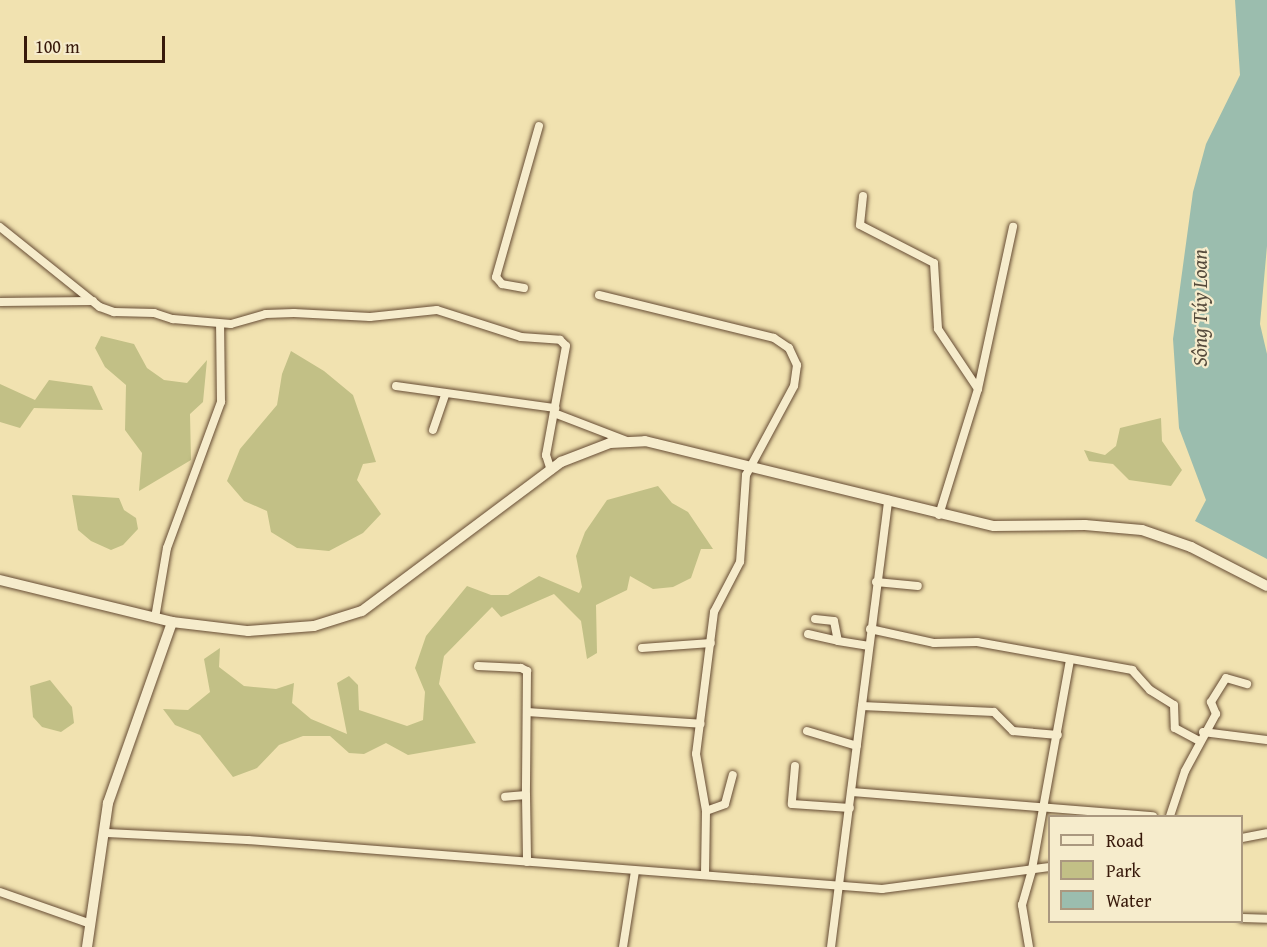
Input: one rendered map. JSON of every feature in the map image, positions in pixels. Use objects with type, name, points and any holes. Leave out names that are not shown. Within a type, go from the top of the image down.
[{"type":"street","points":[[524,288],[502,284],[496,277],[539,126]]},
{"type":"street","points":[[863,196],[860,225],[934,263],[938,329],[978,389]]},
{"type":"street","points":[[0,227],[93,302],[114,312],[154,313],[172,319],[220,324],[294,313],[370,317],[422,310],[452,312],[521,336],[564,342],[555,410],[546,455],[551,470]]},
{"type":"street","points":[[939,515],[978,389],[1013,227]]},
{"type":"street","points":[[599,295],[774,338],[789,348],[797,365],[795,386],[744,483],[744,544],[740,562],[714,612],[696,754],[706,811],[705,875]]},
{"type":"street","points":[[0,302],[93,302]]},
{"type":"street","points":[[155,618],[167,548],[221,402],[220,324]]},
{"type":"street","points":[[396,386],[555,410],[627,441]]},
{"type":"street","points":[[434,430],[445,395]]},
{"type":"street","points":[[0,580],[172,622],[248,631],[314,626],[362,611],[551,470],[588,448],[627,441],[669,444],[939,515],[994,526],[1085,525],[1142,530],[1191,547],[1267,586]]},
{"type":"street","points":[[831,947],[888,500]]},
{"type":"street","points":[[876,582],[918,586]]},
{"type":"street","points":[[815,619],[834,621],[838,642]]},
{"type":"street","points":[[87,947],[106,833],[108,803],[117,770],[172,622]]},
{"type":"street","points":[[870,628],[934,643],[977,642],[1132,670],[1150,690],[1171,702],[1175,728],[1201,736],[1267,740]]},
{"type":"street","points":[[808,633],[838,642],[868,646]]},
{"type":"street","points":[[642,648],[711,644]]},
{"type":"street","points":[[1029,947],[1022,905],[1032,869],[1070,660]]},
{"type":"street","points":[[478,666],[525,669],[527,862]]},
{"type":"street","points":[[1170,815],[1201,736],[1216,714],[1211,702],[1226,678],[1246,684]]},
{"type":"street","points":[[862,706],[994,712],[1013,731],[1058,735]]},
{"type":"street","points":[[527,712],[701,724]]},
{"type":"street","points":[[807,731],[857,746]]},
{"type":"street","points":[[795,766],[792,804],[850,808]]},
{"type":"street","points":[[706,811],[725,804],[733,775]]},
{"type":"street","points":[[852,792],[1141,815]]},
{"type":"street","points":[[505,797],[526,795]]},
{"type":"street","points":[[106,833],[249,840],[882,889],[1048,867]]},
{"type":"street","points":[[1243,838],[1267,834]]},
{"type":"street","points":[[623,947],[635,871]]},
{"type":"street","points":[[0,892],[92,924]]},
{"type":"street","points":[[1243,918],[1267,919]]},
{"type":"green space","points":[[101,336],[134,344],[147,368],[164,380],[187,383],[207,360],[203,402],[190,414],[191,460],[139,491],[142,453],[125,430],[126,385],[105,367],[95,348]]},
{"type":"green space","points":[[291,351],[324,371],[353,395],[376,462],[363,464],[357,480],[381,514],[363,533],[329,551],[297,548],[271,532],[267,511],[244,501],[227,481],[240,449],[277,405],[282,374]]},
{"type":"green space","points":[[49,380],[92,386],[103,410],[34,408],[20,428],[0,422],[0,384],[35,400]]},
{"type":"green space","points":[[1161,418],[1162,441],[1182,470],[1171,486],[1129,480],[1113,464],[1089,461],[1084,450],[1105,455],[1116,446],[1120,428]]},
{"type":"green space","points":[[658,486],[672,503],[688,512],[713,549],[701,549],[691,578],[673,587],[653,589],[630,576],[627,590],[596,605],[597,653],[587,659],[581,621],[554,594],[501,617],[492,607],[444,656],[439,684],[476,743],[408,755],[386,743],[364,754],[349,753],[330,736],[303,736],[279,745],[257,768],[233,777],[200,735],[175,725],[163,709],[188,710],[210,692],[204,659],[220,648],[219,667],[244,686],[276,689],[294,683],[292,703],[311,719],[347,734],[337,683],[349,676],[358,685],[359,710],[407,726],[423,720],[425,692],[415,668],[426,636],[467,586],[491,595],[508,595],[539,576],[579,593],[582,587],[576,556],[585,532],[607,500]]},
{"type":"green space","points":[[72,495],[119,498],[124,510],[136,518],[138,529],[123,545],[111,550],[91,541],[78,530]]},
{"type":"green space","points":[[50,680],[72,707],[74,723],[61,732],[42,727],[33,717],[30,686]]},
{"type":"water","name":"Sông Túy Loan","points":[[1235,0],[1267,0],[1267,246],[1260,324],[1267,354],[1267,559],[1195,521],[1206,500],[1179,428],[1173,339],[1193,192],[1206,144],[1240,75]]}]
